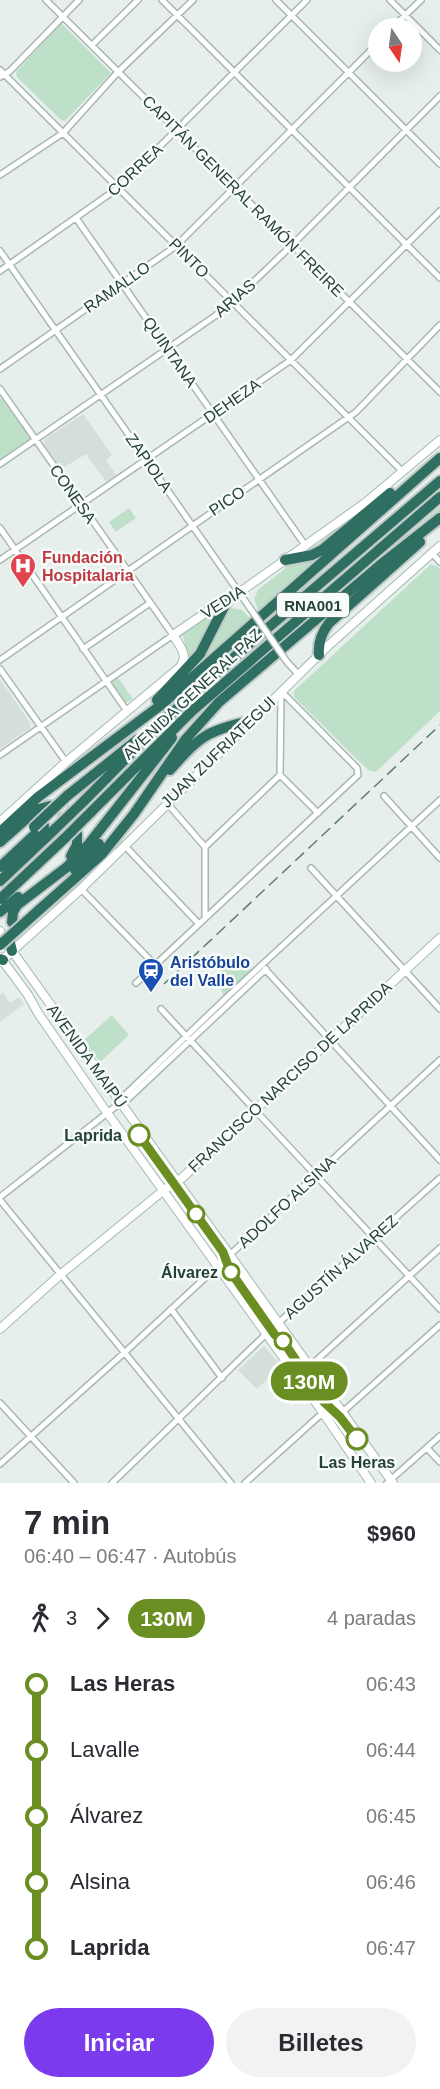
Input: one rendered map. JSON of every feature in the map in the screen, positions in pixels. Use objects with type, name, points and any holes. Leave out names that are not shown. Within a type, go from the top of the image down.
[{"type":"highway","points":[[285,560],[312,555],[322,550],[391,492],[440,458]]},
{"type":"highway","name":"AVENIDA GENERAL PAZ","points":[[0,832],[38,797],[161,705],[440,458]]},
{"type":"highway","points":[[396,518],[440,471]]},
{"type":"highway","name":"AVENIDA GENERAL PAZ","points":[[0,881],[56,828],[74,798],[440,481]]},
{"type":"highway","name":"AVENIDA GENERAL PAZ","points":[[3,903],[192,711],[439,499]]},
{"type":"highway","name":"AVENIDA GENERAL PAZ","points":[[8,946],[37,908],[102,854],[185,740],[219,702],[440,518]]},
{"type":"highway","points":[[319,654],[323,633],[329,623],[440,524]]},
{"type":"highway","points":[[110,744],[194,662],[226,601]]},
{"type":"highway","points":[[0,933],[37,908],[97,845],[192,711]]},
{"type":"highway","points":[[142,802],[171,768],[205,735],[251,721]]},
{"type":"highway","points":[[0,859],[40,823],[74,798],[101,767],[162,722]]},
{"type":"highway","points":[[12,922],[17,904],[79,855],[141,776],[151,767]]},
{"type":"highway","points":[[0,842],[36,810],[50,806]]},
{"type":"highway","points":[[0,851],[32,820],[40,823]]},
{"type":"highway","points":[[0,867],[40,823]]},
{"type":"highway","points":[[3,903],[73,854],[80,831],[84,839],[79,855]]},
{"type":"street","name":"CAPITÁN GENERAL RAMÓN FREIRE","points":[[46,0],[440,392]]},
{"type":"street","points":[[1,74],[79,0]]},
{"type":"street","points":[[92,45],[138,0]]},
{"type":"street","points":[[162,0],[440,278]]},
{"type":"street","points":[[0,175],[63,133],[118,72],[193,0]]},
{"type":"street","points":[[276,0],[440,164]]},
{"type":"street","name":"CORREA","points":[[0,271],[118,188],[307,0]]},
{"type":"street","points":[[390,0],[440,50]]},
{"type":"street","points":[[405,16],[421,0]]},
{"type":"street","name":"RAMALLO","points":[[0,369],[176,246],[368,53]]},
{"type":"street","name":"PINTO","points":[[1,74],[403,472]]},
{"type":"street","name":"ARIAS","points":[[0,464],[232,302],[440,96]]},
{"type":"street","name":"DEHEZA","points":[[0,560],[291,360],[440,211]]},
{"type":"street","name":"QUINTANA","points":[[76,218],[305,545]]},
{"type":"street","name":"ZAPIOLA","points":[[0,251],[287,662],[298,674]]},
{"type":"street","name":"PICO","points":[[0,660],[349,417],[440,325]]},
{"type":"street","name":"CONESA","points":[[0,389],[173,635],[184,658]]},
{"type":"street","name":"VEDIA","points":[[0,755],[214,607],[239,593],[365,503],[440,440]]},
{"type":"street","points":[[0,528],[127,711]]},
{"type":"street","name":"JUAN ZUFRIATEGUI","points":[[1,959],[8,946],[81,888],[298,674],[440,546]]},
{"type":"street","points":[[432,553],[440,562]]},
{"type":"street","points":[[83,649],[150,603]]},
{"type":"street","name":"AVENIDA GENERAL PAZ","points":[[0,822],[66,762],[180,667],[184,658]]},
{"type":"street","points":[[0,669],[66,762]]},
{"type":"street","points":[[136,983],[358,773],[357,768],[281,691]]},
{"type":"street","points":[[205,847],[280,776],[281,691]]},
{"type":"street","points":[[280,776],[318,813]]},
{"type":"street","points":[[384,796],[440,858]]},
{"type":"street","points":[[231,1483],[0,1198],[122,1101],[125,1095],[189,1039],[440,800]]},
{"type":"street","points":[[166,803],[205,847],[205,919]]},
{"type":"street","points":[[124,845],[199,924]]},
{"type":"street","points":[[311,868],[440,1009]]},
{"type":"street","points":[[81,888],[155,965]]},
{"type":"street","name":"FRANCISCO NARCISO DE LAPRIDA","points":[[0,1329],[61,1274],[177,1181],[440,938]]},
{"type":"street","name":"AVENIDA MAIPÚ","points":[[8,946],[122,1101],[390,1482]]},
{"type":"street","name":"AVENIDA MAIPÚ","points":[[1,959],[371,1483]]},
{"type":"street","points":[[264,967],[440,1160]]},
{"type":"street","points":[[161,1009],[440,1309]]},
{"type":"street","name":"ADOLFO ALSINA","points":[[0,1464],[124,1353],[440,1060]]},
{"type":"street","name":"AGUSTÍN ÁLVAREZ","points":[[112,1483],[266,1334],[440,1178]]},
{"type":"street","points":[[309,1367],[440,1248]]},
{"type":"street","points":[[171,1309],[222,1378]]},
{"type":"street","points":[[245,1483],[323,1414],[346,1409],[440,1325]]},
{"type":"street","points":[[0,1403],[74,1483]]},
{"type":"street","points":[[390,1482],[440,1436]]},
{"type":"street","points":[[427,1448],[440,1462]]},
{"type":"shaded area","points":[[83,414],[112,455],[106,460],[116,475],[106,482],[86,454],[61,469],[44,444],[45,439]]},
{"type":"shaded area","points":[[0,679],[31,724],[30,728],[0,749]]},
{"type":"shaded area","points":[[3,993],[10,1003],[19,997],[24,1004],[0,1022],[0,995]]},
{"type":"shaded area","points":[[264,1346],[282,1366],[257,1389],[238,1370]]},
{"type":"green space","points":[[61,23],[111,73],[65,121],[61,120],[17,77],[16,72]]},
{"type":"green space","points":[[0,397],[31,439],[0,460]]},
{"type":"green space","points":[[380,507],[258,610],[254,599],[258,590],[288,566]]},
{"type":"green space","points":[[440,507],[440,513],[349,585]]},
{"type":"green space","points":[[129,508],[136,518],[116,532],[109,522]]},
{"type":"green space","points":[[431,564],[440,568],[440,711],[376,772],[368,770],[294,697],[294,691]]},
{"type":"green space","points":[[232,608],[242,610],[250,618],[162,701],[203,659],[223,614]]},
{"type":"green space","points":[[216,612],[211,627],[186,666],[188,656],[182,633]]},
{"type":"green space","points":[[118,678],[133,699],[125,703],[111,682]]},
{"type":"green space","points":[[236,962],[254,972],[225,999],[220,987],[219,974],[225,966]]},
{"type":"green space","points":[[112,1015],[129,1035],[100,1062],[83,1041]]},
{"type":"tunnel","points":[[51,806],[70,811],[82,828]]},
{"type":"tunnel","points":[[42,815],[53,815],[68,820],[77,834]]},
{"type":"railway","points":[[164,984],[440,725]]},
{"type":"bus line","name":"130M","points":[[139,1135],[223,1252],[230,1271],[275,1335],[283,1341],[300,1364],[304,1375],[324,1402],[340,1417],[357,1439]]},
{"type":"place","name":"Fundación Hospitalaria","points":[[23,589]]},
{"type":"place","name":"Aristóbulo del Valle","points":[[151,994]]},
{"type":"place","name":"Laprida","points":[[139,1135]]},
{"type":"place","name":"Álvarez","points":[[231,1272]]},
{"type":"place","name":"Las Heras","points":[[357,1439]]}]
